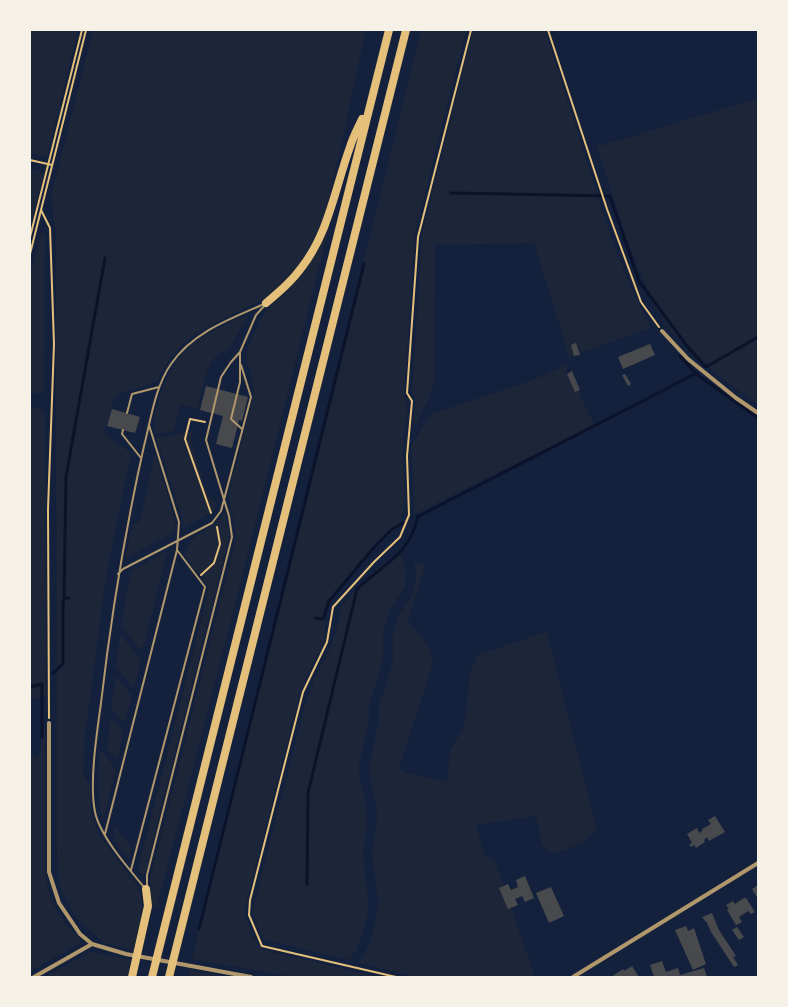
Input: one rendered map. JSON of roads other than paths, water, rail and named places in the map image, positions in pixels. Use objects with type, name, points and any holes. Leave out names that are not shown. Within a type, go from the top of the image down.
[{"type":"highway","points":[[152,977],[389,30]]},
{"type":"highway","points":[[169,977],[406,30]]},
{"type":"highway","points":[[266,303],[302,267],[320,236],[329,214],[350,146],[372,99]]},
{"type":"highway","points":[[132,977],[148,906],[146,889]]},
{"type":"street","points":[[662,331],[688,359],[736,398],[758,413]]},
{"type":"street","points":[[49,723],[49,872],[59,903],[80,934],[92,944],[126,954],[251,977]]},
{"type":"street","points":[[574,977],[758,863]]},
{"type":"street","points":[[34,977],[92,944]]},
{"type":"lane","points":[[146,889],[147,875],[232,537],[229,516],[206,440],[221,377],[240,352],[256,315],[266,303]]},
{"type":"lane","points":[[146,889],[105,836],[95,812],[93,789],[97,737],[118,574],[149,425],[159,387],[169,365],[181,349],[195,337],[230,318],[266,303]]},
{"type":"lane","points":[[240,352],[240,382],[231,419],[242,430]]},
{"type":"lane","points":[[118,574],[122,570],[214,520],[221,510],[251,397],[241,366]]},
{"type":"lane","points":[[127,413],[132,394],[159,387]]},
{"type":"lane","points":[[105,836],[177,550],[179,522],[149,425]]},
{"type":"lane","points":[[123,430],[122,434],[142,458]]},
{"type":"lane","points":[[131,870],[205,587],[177,550]]},
{"type":"waterway","points":[[451,193],[610,196],[639,281],[687,346],[706,367],[758,337]]},
{"type":"waterway","points":[[64,598],[66,477],[105,258]]},
{"type":"waterway","points":[[199,929],[364,264]]},
{"type":"waterway","points":[[680,356],[696,374],[758,418]]},
{"type":"waterway","points":[[417,517],[697,373]]},
{"type":"waterway","points":[[307,884],[308,793],[357,589],[402,550],[409,540],[418,516]]},
{"type":"waterway","points":[[315,618],[323,619],[329,601],[376,545],[391,530],[403,523]]},
{"type":"waterway","points":[[53,673],[63,664],[63,602],[64,598],[69,598]]},
{"type":"waterway","points":[[30,687],[42,684],[42,737]]}]
